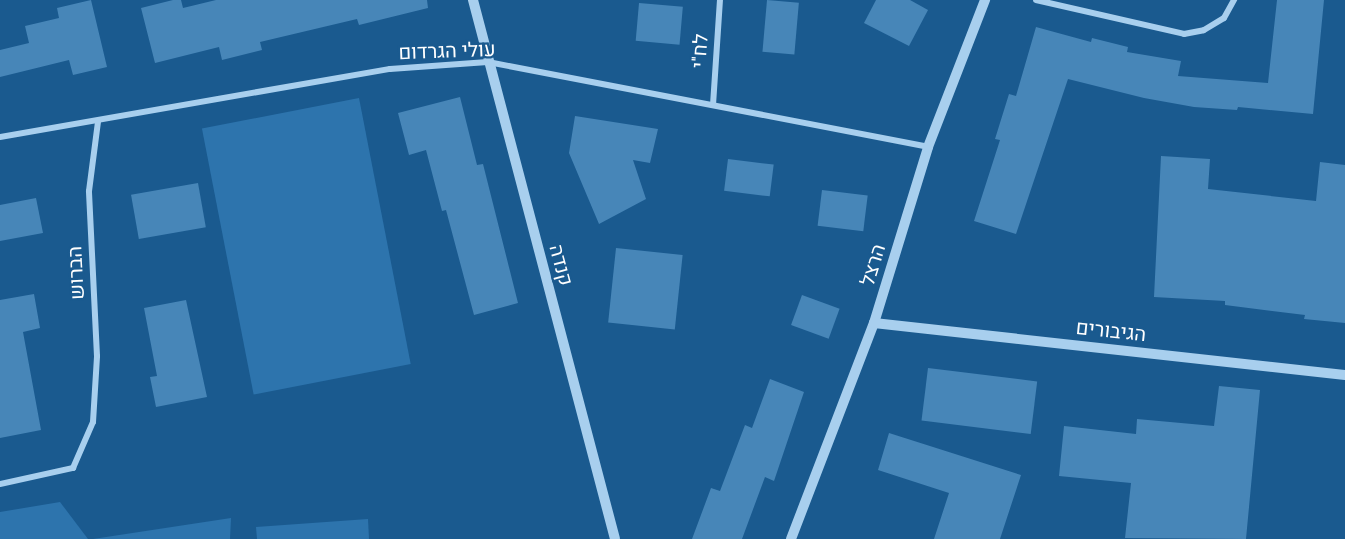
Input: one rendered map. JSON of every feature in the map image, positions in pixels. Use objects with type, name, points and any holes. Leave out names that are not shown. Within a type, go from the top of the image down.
[{"type":"street","name":"קנדה","points":[[473,0],[615,539]]},
{"type":"street","name":"לח\"י","points":[[713,105],[720,0]]},
{"type":"street","name":"הרצל","points":[[791,539],[874,323],[928,147],[985,0]]},
{"type":"street","points":[[1036,0],[1184,34],[1204,30],[1224,18],[1234,0]]},
{"type":"street","name":"עולי הגרדום","points":[[0,137],[98,122],[284,86],[366,73],[488,62],[928,147]]},
{"type":"street","name":"הברוש","points":[[0,484],[73,468],[93,422],[97,356],[89,191],[98,122]]},
{"type":"street","name":"הגיבורים","points":[[874,323],[1345,375]]},
{"type":"shaded area","points":[[359,98],[411,364],[254,395],[202,129]]},
{"type":"shaded area","points":[[60,502],[88,539],[0,539],[0,512]]},
{"type":"shaded area","points":[[231,518],[230,539],[93,539]]},
{"type":"shaded area","points":[[368,519],[369,539],[257,539],[256,527]]},
{"type":"building","points":[[91,0],[107,67],[73,75],[69,60],[0,77],[0,50],[29,43],[25,26],[59,18],[57,8]]},
{"type":"building","points":[[181,0],[183,8],[216,0],[427,0],[428,8],[359,25],[357,19],[260,42],[262,50],[222,60],[219,47],[155,63],[141,8]]},
{"type":"building","points":[[767,0],[799,3],[794,55],[762,52]]},
{"type":"building","points":[[876,0],[910,0],[928,10],[909,46],[864,23]]},
{"type":"building","points":[[1277,0],[1324,0],[1313,114],[1238,107],[1237,110],[1194,107],[1144,98],[1068,79],[1016,234],[974,221],[1000,140],[995,139],[1009,94],[1016,96],[1036,27],[1091,42],[1092,38],[1128,47],[1127,52],[1181,61],[1178,76],[1268,83]]},
{"type":"building","points":[[639,3],[683,7],[680,45],[636,41]]},
{"type":"building","points":[[460,97],[477,165],[483,164],[518,303],[474,315],[446,210],[442,211],[426,150],[409,155],[398,113]]},
{"type":"building","points":[[575,116],[658,129],[650,163],[633,160],[646,199],[599,224],[569,153]]},
{"type":"building","points":[[1161,156],[1210,159],[1208,189],[1316,201],[1320,162],[1345,165],[1345,323],[1304,319],[1305,315],[1225,305],[1225,301],[1154,297]]},
{"type":"building","points":[[728,159],[774,165],[770,196],[724,191]]},
{"type":"building","points":[[198,183],[206,227],[139,239],[131,195]]},
{"type":"building","points":[[822,190],[868,196],[863,231],[818,226]]},
{"type":"building","points":[[36,198],[43,233],[0,241],[0,205]]},
{"type":"building","points":[[616,248],[683,255],[675,330],[608,323]]},
{"type":"building","points":[[34,294],[40,328],[23,332],[41,430],[0,438],[0,300]]},
{"type":"building","points":[[802,295],[840,309],[829,339],[791,325]]},
{"type":"building","points":[[186,300],[207,397],[156,407],[150,377],[157,376],[144,308]]},
{"type":"building","points":[[928,368],[1037,381],[1031,434],[922,421]]},
{"type":"building","points":[[770,379],[804,392],[774,481],[765,477],[742,539],[692,539],[711,488],[720,491],[745,425],[752,428]]},
{"type":"building","points":[[1219,386],[1260,390],[1246,539],[1125,538],[1131,483],[1059,476],[1064,426],[1136,434],[1137,419],[1214,426]]},
{"type":"building","points":[[889,433],[1021,475],[1000,539],[934,539],[949,493],[878,470]]}]
